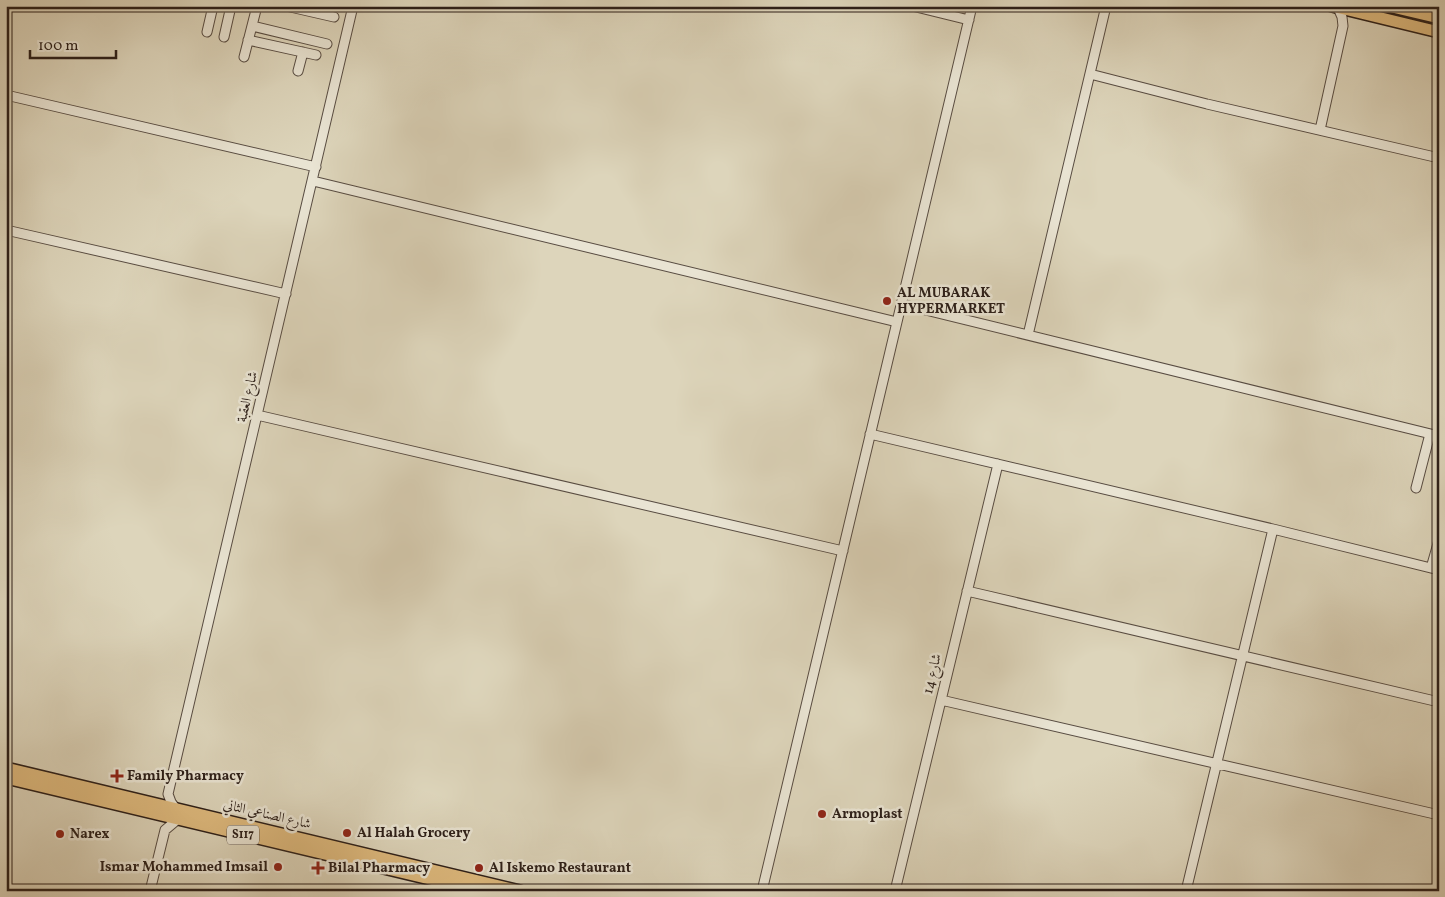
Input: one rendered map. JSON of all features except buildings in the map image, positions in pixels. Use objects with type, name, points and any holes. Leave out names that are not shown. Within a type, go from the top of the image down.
[{"type":"main road","points":[[1335,7],[1439,32]]},
{"type":"main road","points":[[1393,7],[1439,18]]},
{"type":"main road","name":"شارع الصناعي الثاني","points":[[6,768],[156,809]]},
{"type":"main road","name":"شارع الصناعي الثاني","points":[[6,778],[156,809],[520,891]]},
{"type":"main road","name":"شارع الصناعي الثاني","points":[[177,814],[480,891]]},
{"type":"street","points":[[207,32],[213,6]]},
{"type":"street","points":[[224,37],[231,6]]},
{"type":"street","points":[[244,57],[257,6]]},
{"type":"street","points":[[286,6],[334,17]]},
{"type":"street","points":[[912,6],[968,20]]},
{"type":"street","points":[[762,891],[972,6]]},
{"type":"street","points":[[1028,335],[1106,6]]},
{"type":"street","name":"شارع العقبة","points":[[168,794],[313,181],[352,7]]},
{"type":"street","points":[[1335,7],[1344,26]]},
{"type":"street","points":[[1320,130],[1344,26],[1360,13]]},
{"type":"street","points":[[252,26],[327,44]]},
{"type":"street","points":[[291,50],[294,36]]},
{"type":"street","points":[[248,40],[316,55]]},
{"type":"street","points":[[298,72],[303,52]]},
{"type":"street","points":[[1090,74],[1207,104],[1439,158]]},
{"type":"street","points":[[6,94],[316,167]]},
{"type":"street","points":[[313,181],[897,322]]},
{"type":"street","points":[[6,230],[286,294]]},
{"type":"street","points":[[901,304],[1434,435],[1416,488]]},
{"type":"street","points":[[258,415],[843,552]]},
{"type":"street","points":[[870,434],[1435,569],[1439,540]]},
{"type":"street","name":"شارع 14","points":[[895,891],[998,464]]},
{"type":"street","points":[[1186,891],[1273,529]]},
{"type":"street","points":[[967,591],[1439,702]]},
{"type":"street","points":[[941,700],[1439,815]]},
{"type":"street","points":[[165,830],[156,809],[168,794]]},
{"type":"street","points":[[150,891],[165,830],[177,814],[168,794]]},
{"type":"place","name":"AL MUBARAK HYPERMARKET","points":[[887,301]]},
{"type":"place","name":"Family Pharmacy","points":[[117,776]]},
{"type":"place","name":"Armoplast","points":[[822,814]]},
{"type":"place","name":"Al Halah Grocery","points":[[347,833]]},
{"type":"place","name":"Narex","points":[[60,834]]},
{"type":"place","name":"Ismar Mohammed Imsail","points":[[278,867]]},
{"type":"place","name":"Bilal Pharmacy","points":[[318,868]]},
{"type":"place","name":"Al Iskemo Restaurant","points":[[479,868]]}]
